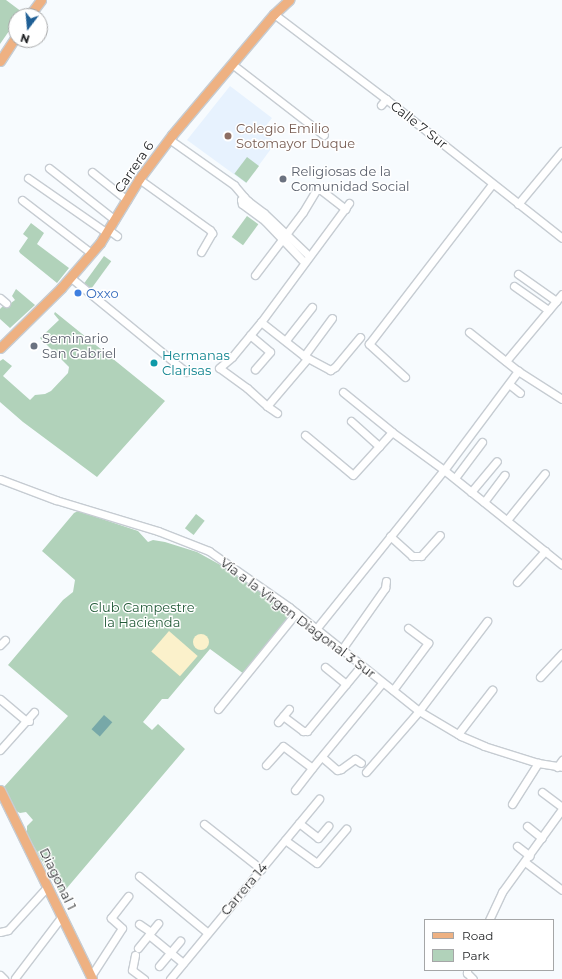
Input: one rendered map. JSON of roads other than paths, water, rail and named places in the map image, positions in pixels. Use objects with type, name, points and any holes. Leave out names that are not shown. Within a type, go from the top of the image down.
[{"type":"main road","name":"Carrera 6","points":[[0,348],[70,277],[91,253],[108,232],[139,179],[169,139],[274,14],[289,0]]},
{"type":"main road","points":[[0,61],[8,48]]},
{"type":"main road","name":"Diagonal 1","points":[[0,790],[91,977]]},
{"type":"street","name":"Calle 7 Sur","points":[[274,14],[386,99],[562,238]]},
{"type":"street","points":[[232,64],[324,135]]},
{"type":"street","points":[[380,105],[386,99]]},
{"type":"street","points":[[169,139],[234,185],[246,201],[275,227],[304,257]]},
{"type":"street","points":[[518,204],[562,151]]},
{"type":"street","points":[[49,168],[115,220]]},
{"type":"street","points":[[92,172],[127,200]]},
{"type":"street","points":[[28,178],[108,232],[117,236]]},
{"type":"street","points":[[139,179],[210,230],[212,234],[201,252]]},
{"type":"street","points":[[405,377],[368,344],[492,184]]},
{"type":"street","points":[[254,275],[303,212],[316,190],[320,190],[347,206],[304,257],[261,322],[232,357],[219,368],[247,388],[277,413]]},
{"type":"street","points":[[22,200],[91,253]]},
{"type":"street","points":[[518,274],[556,301]]},
{"type":"street","points":[[70,277],[186,372]]},
{"type":"street","points":[[514,286],[548,310]]},
{"type":"street","points":[[506,361],[562,294]]},
{"type":"street","points":[[0,298],[6,303]]},
{"type":"street","points":[[286,340],[312,307]]},
{"type":"street","points":[[267,406],[306,357],[332,318]]},
{"type":"street","points":[[261,322],[306,357],[330,370],[335,368],[360,336]]},
{"type":"street","points":[[469,332],[518,371],[562,399]]},
{"type":"street","points":[[250,335],[270,352],[254,369]]},
{"type":"street","points":[[316,629],[444,470],[518,371]]},
{"type":"street","points":[[509,384],[520,393]]},
{"type":"street","points":[[343,392],[392,432],[444,470],[562,565]]},
{"type":"street","points":[[351,421],[379,446]]},
{"type":"street","points":[[305,435],[353,475],[392,432]]},
{"type":"street","points":[[454,478],[482,442]]},
{"type":"street","points":[[471,492],[497,461]]},
{"type":"street","points":[[507,520],[545,473]]},
{"type":"street","points":[[484,502],[504,475]]},
{"type":"street","name":"Vía a la Virgen Diagonal 3 Sur","points":[[0,479],[56,500],[158,531],[209,550],[296,613],[419,712],[458,734],[484,746],[538,763],[560,767]]},
{"type":"street","points":[[390,536],[412,556],[421,556],[440,535]]},
{"type":"street","points":[[517,582],[545,551]]},
{"type":"street","points":[[342,650],[385,588],[386,582]]},
{"type":"street","points":[[218,709],[296,613]]},
{"type":"street","points":[[366,772],[419,712],[487,620]]},
{"type":"street","points":[[393,690],[428,643],[408,628]]},
{"type":"street","points":[[540,677],[562,653]]},
{"type":"street","points":[[283,716],[303,732],[307,731],[361,666]]},
{"type":"street","points":[[324,667],[346,684]]},
{"type":"street","points":[[295,790],[382,682]]},
{"type":"street","points":[[458,734],[492,690]]},
{"type":"street","points":[[0,699],[28,721]]},
{"type":"street","points":[[278,722],[289,709]]},
{"type":"street","points":[[0,750],[28,721],[34,712]]},
{"type":"street","points":[[266,765],[283,746],[312,768]]},
{"type":"street","points":[[322,757],[337,770],[341,769],[355,759],[361,763]]},
{"type":"street","points":[[560,767],[562,760]]},
{"type":"street","points":[[512,804],[538,763]]},
{"type":"street","points":[[489,919],[502,892],[562,808],[542,792]]},
{"type":"street","name":"Carrera 14","points":[[170,979],[319,799]]},
{"type":"street","points":[[299,823],[318,838],[328,826]]},
{"type":"street","points":[[204,824],[261,869]]},
{"type":"street","points":[[527,826],[542,838]]},
{"type":"street","points":[[285,840],[317,863],[346,830]]},
{"type":"street","points":[[518,846],[527,859],[562,890]]},
{"type":"street","points":[[138,876],[208,933]]},
{"type":"street","points":[[0,932],[8,930],[48,886]]},
{"type":"street","points":[[91,977],[122,928],[111,918],[128,896]]},
{"type":"street","points":[[15,978],[62,916]]},
{"type":"street","points":[[144,979],[132,970],[137,951],[158,923]]},
{"type":"street","points":[[139,924],[183,963]]},
{"type":"street","points":[[159,966],[180,941]]},
{"type":"street","points":[[467,971],[468,975],[473,979]]},
{"type":"street","points":[[0,975],[4,979]]},
{"type":"water","points":[[104,715],[112,722],[100,737],[92,729]]},
{"type":"place","name":"Colegio Emilio Sotomayor Duque","points":[[228,136]]},
{"type":"place","name":"Religiosas de la Comunidad Social","points":[[283,179]]},
{"type":"place","name":"Oxxo","points":[[78,293]]},
{"type":"place","name":"Seminario San Gabriel","points":[[34,346]]},
{"type":"place","name":"Hermanas Clarisas","points":[[154,363]]},
{"type":"park label","name":"Club Campestre la Hacienda","points":[[142,616]]}]
